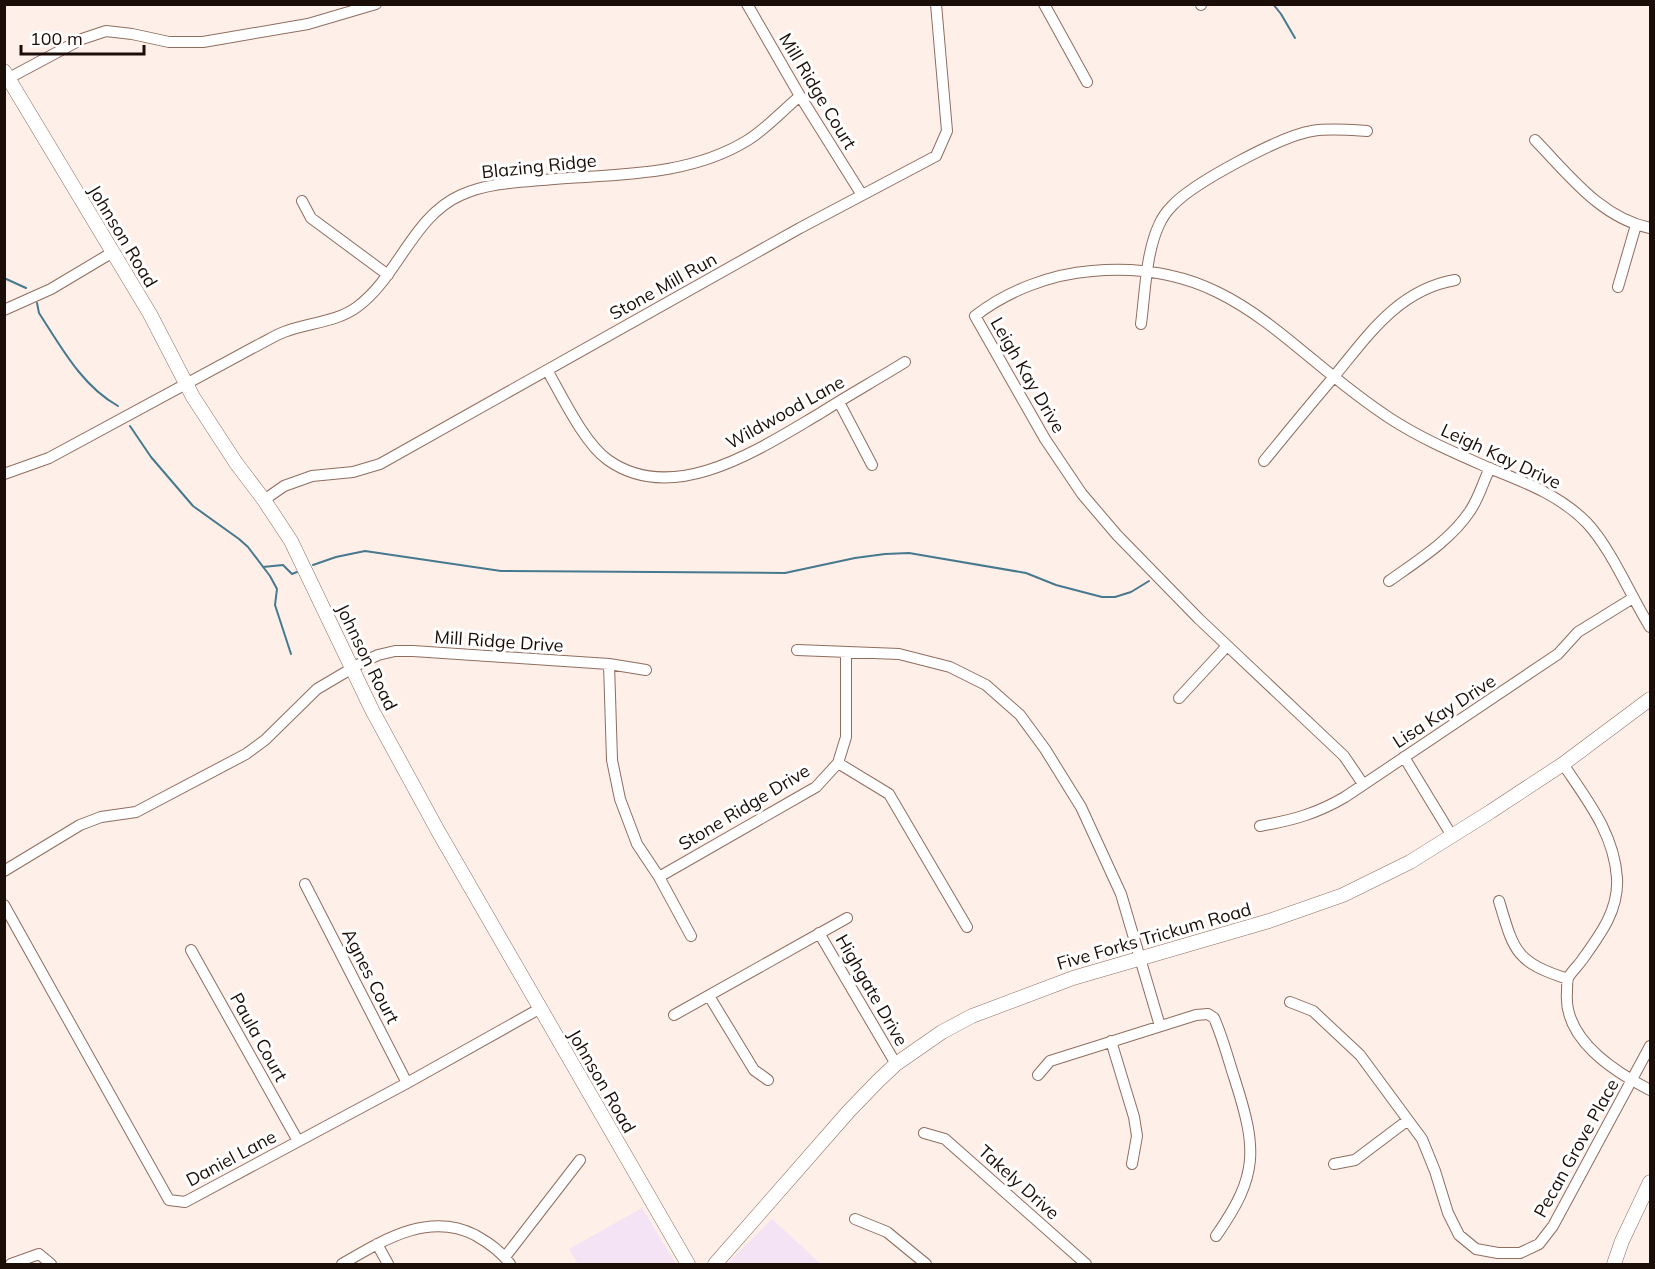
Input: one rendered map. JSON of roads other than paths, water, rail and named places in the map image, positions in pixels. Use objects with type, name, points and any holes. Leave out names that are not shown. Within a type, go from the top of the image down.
[{"type":"street","points":[[7,74],[81,39],[106,32],[125,33],[169,42],[203,42],[308,24],[376,4]]},
{"type":"street","name":"Mill Ridge Court","points":[[747,4],[800,96],[862,195]]},
{"type":"street","points":[[1044,4],[1087,82]]},
{"type":"street","name":"Stone Mill Run","points":[[264,500],[284,486],[312,476],[353,472],[380,464],[936,156],[948,131],[937,5]]},
{"type":"street","name":"Johnson Road","points":[[7,74],[150,314],[185,383],[236,463],[264,500],[294,547],[372,710],[438,831],[688,1264]]},
{"type":"street","name":"Blazing Ridge","points":[[4,474],[50,458],[185,383],[285,332],[356,309],[388,275],[440,207],[457,196],[488,186],[650,171],[681,167],[706,160],[749,140],[800,96]]},
{"type":"street","points":[[1141,324],[1148,270],[1158,227],[1172,206],[1193,189],[1243,160],[1286,139],[1313,130],[1367,131]]},
{"type":"street","points":[[1535,140],[1600,206],[1620,219],[1650,228]]},
{"type":"street","points":[[302,201],[311,218],[388,275]]},
{"type":"street","points":[[1618,287],[1636,225]]},
{"type":"street","points":[[4,310],[51,290],[113,252]]},
{"type":"street","name":"Leigh Kay Drive","points":[[1363,784],[1344,756],[1227,646],[1117,535],[1082,494],[1045,439],[975,316],[1007,296],[1031,285],[1063,275],[1105,269],[1148,270],[1197,282],[1240,303],[1263,319],[1334,376],[1401,425],[1443,448],[1549,494],[1580,516],[1600,541],[1650,627]]},
{"type":"street","points":[[1264,461],[1378,322],[1396,306],[1432,285],[1455,280]]},
{"type":"street","name":"Wildwood Lane","points":[[547,370],[592,446],[623,470],[655,477],[689,475],[716,468],[749,454],[905,362]]},
{"type":"street","points":[[838,402],[872,465]]},
{"type":"street","points":[[1389,581],[1444,540],[1458,526],[1471,510],[1490,468]]},
{"type":"street","name":"Lisa Kay Drive","points":[[1260,826],[1313,814],[1346,797],[1558,654],[1586,626],[1633,598]]},
{"type":"street","points":[[1179,698],[1227,646]]},
{"type":"street","points":[[797,650],[899,654],[950,667],[986,685],[1020,715],[1045,749],[1081,807],[1121,894],[1160,1026]]},
{"type":"street","name":"Mill Ridge Drive","points":[[353,668],[378,655],[395,651],[609,664],[646,670]]},
{"type":"street","name":"Stone Ridge Drive","points":[[659,878],[816,787],[838,763],[846,737],[846,652]]},
{"type":"street","points":[[609,664],[612,760],[620,799],[637,844],[691,936]]},
{"type":"street","points":[[4,872],[80,825],[101,817],[136,812],[246,754],[265,740],[317,689],[353,668]]},
{"type":"street","name":"Five Forks Trickum Road","points":[[714,1264],[849,1111],[896,1064],[942,1032],[972,1017],[1073,978],[1307,909],[1343,895],[1410,862],[1452,836],[1563,764],[1650,699]]},
{"type":"street","points":[[1404,758],[1452,836]]},
{"type":"street","points":[[838,763],[889,794],[967,927]]},
{"type":"street","points":[[1563,764],[1603,825],[1612,848],[1617,880],[1614,908],[1602,933],[1568,979],[1566,1003],[1572,1026],[1593,1053],[1650,1090]]},
{"type":"street","name":"Agnes Court","points":[[305,884],[407,1083]]},
{"type":"street","points":[[1499,901],[1511,941],[1524,960],[1545,972],[1568,979]]},
{"type":"street","name":"Daniel Lane","points":[[4,905],[169,1200],[185,1202],[539,1009]]},
{"type":"street","points":[[674,1015],[847,918]]},
{"type":"street","name":"Highgate Drive","points":[[819,933],[896,1064]]},
{"type":"street","name":"Paula Court","points":[[191,950],[298,1141]]},
{"type":"street","points":[[709,996],[754,1070],[768,1080]]},
{"type":"street","name":"Pecan Grove Place","points":[[1290,1002],[1313,1011],[1360,1055],[1422,1139],[1448,1213],[1459,1235],[1476,1249],[1498,1253],[1520,1253],[1539,1244],[1553,1226],[1650,1046]]},
{"type":"street","points":[[1038,1075],[1050,1061],[1196,1015],[1208,1014],[1214,1018],[1247,1117],[1252,1147],[1249,1173],[1238,1200],[1215,1236]]},
{"type":"street","points":[[1112,1041],[1134,1117],[1137,1136],[1132,1164]]},
{"type":"street","points":[[1334,1164],[1355,1160],[1408,1120]]},
{"type":"street","name":"Takely Drive","points":[[924,1133],[945,1138],[1086,1264]]},
{"type":"street","points":[[342,1264],[377,1244],[409,1230],[446,1226],[462,1229],[490,1243],[508,1261],[580,1160]]},
{"type":"street","points":[[1614,1264],[1622,1241],[1650,1182]]},
{"type":"street","points":[[855,1219],[893,1235],[926,1264]]},
{"type":"street","points":[[377,1244],[388,1264]]},
{"type":"street","points":[[11,1264],[39,1254],[51,1264]]},
{"type":"waterway","points":[[1273,4],[1295,38]]},
{"type":"waterway","points":[[4,278],[26,288]]},
{"type":"waterway","points":[[37,303],[39,313],[73,365],[94,388],[118,406]]},
{"type":"waterway","points":[[130,426],[151,457],[193,506],[248,547],[270,576],[277,589],[275,605],[291,654]]},
{"type":"waterway","points":[[313,565],[365,551],[501,571],[785,573],[855,558],[909,553],[1026,573],[1056,585],[1102,597],[1115,597],[1131,592],[1149,581]]},
{"type":"waterway","points":[[263,567],[283,565],[292,574],[297,572]]}]
